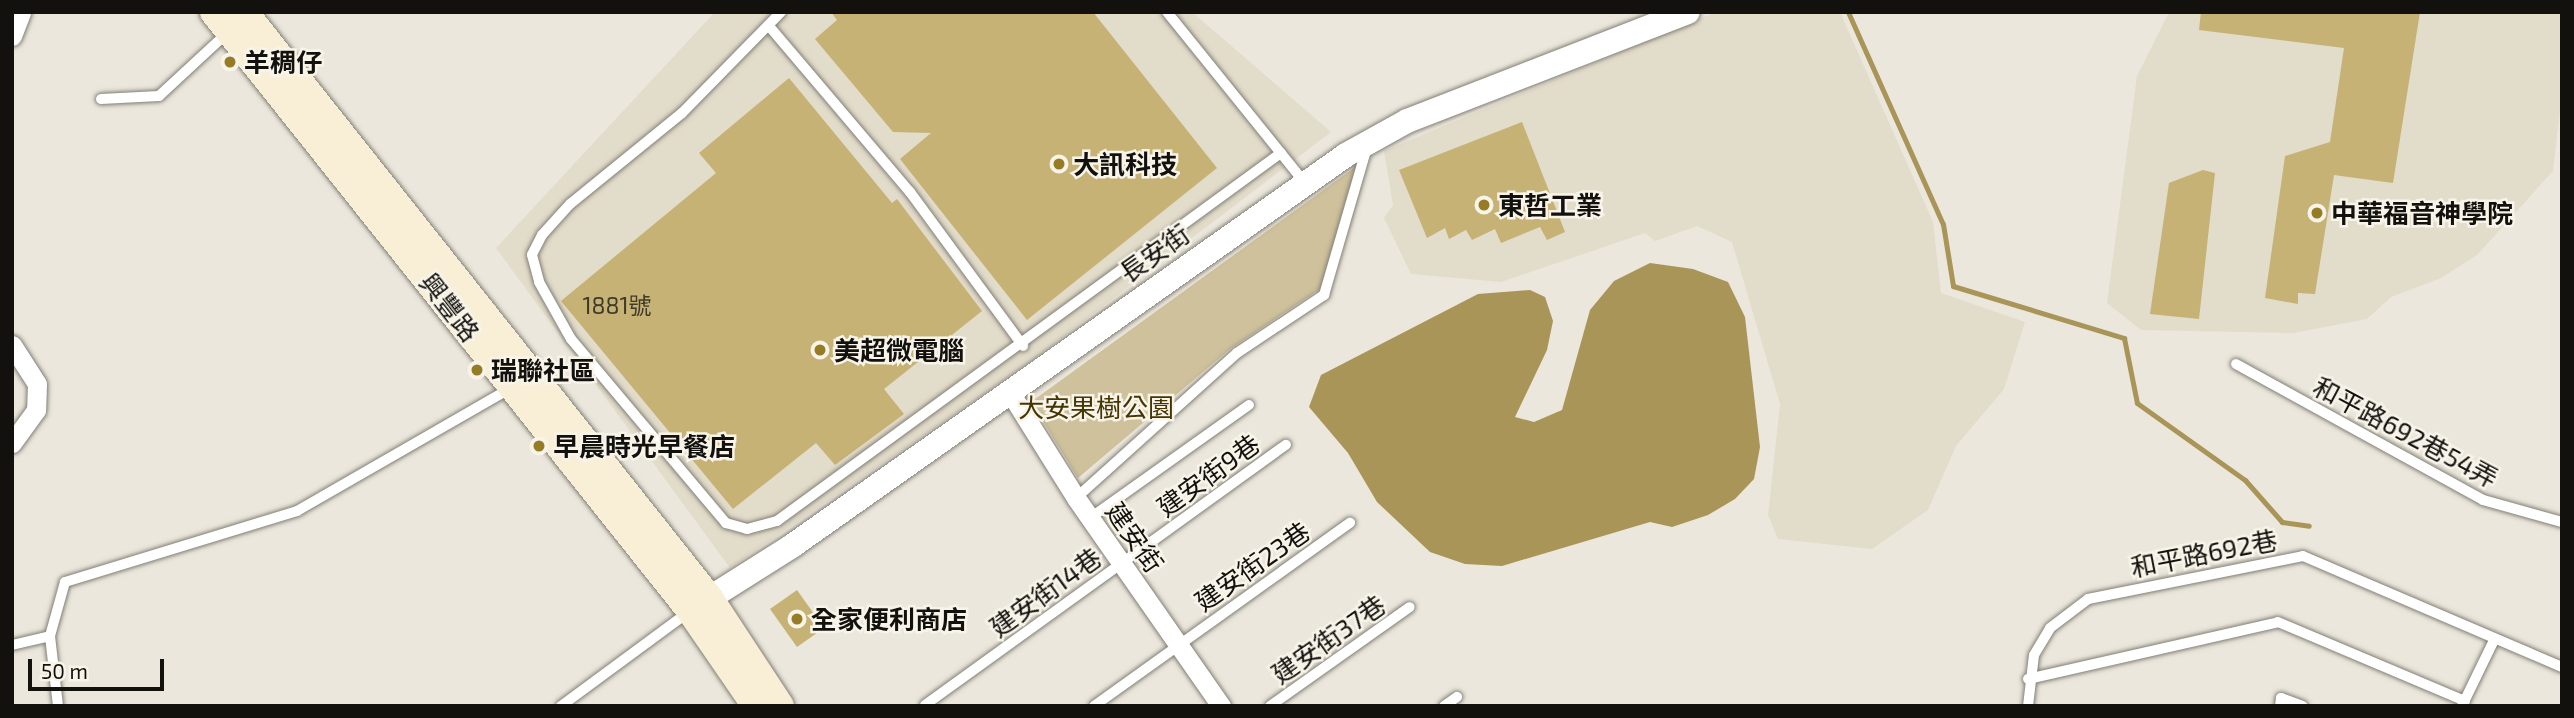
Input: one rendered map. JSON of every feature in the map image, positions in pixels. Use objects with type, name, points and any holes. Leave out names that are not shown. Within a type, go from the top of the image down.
[{"type":"main road","name":"興豐路","points":[[233,17],[513,387],[700,604],[755,706]]},
{"type":"main road","name":"興豐路","points":[[233,17],[780,706]]},
{"type":"street","points":[[12,36],[21,12]]},
{"type":"street","name":"長安街","points":[[700,604],[792,547],[1305,184],[1368,143],[1407,121],[1688,12]]},
{"type":"street","points":[[12,345],[37,384],[36,410],[12,443]]},
{"type":"street","name":"建安街","points":[[1011,394],[1076,498],[1221,706]]},
{"type":"lane","points":[[781,12],[682,113],[570,204],[542,235],[532,255],[539,282],[571,339],[726,523],[747,529],[777,521],[1023,346],[1280,153]]},
{"type":"lane","points":[[1167,12],[1305,184]]},
{"type":"lane","points":[[101,99],[159,96],[233,17]]},
{"type":"lane","points":[[769,26],[910,192],[1023,346]]},
{"type":"lane","points":[[1076,498],[1237,353],[1324,295],[1368,143]]},
{"type":"lane","name":"和平路692巷54弄","points":[[2236,364],[2483,500],[2562,522]]},
{"type":"lane","points":[[58,706],[50,636],[65,582],[297,510],[513,387]]},
{"type":"lane","points":[[1090,518],[1250,405]]},
{"type":"lane","name":"建安街9巷","points":[[1121,563],[1286,445]]},
{"type":"lane","name":"建安街23巷","points":[[1094,706],[1178,643],[1350,523]]},
{"type":"lane","name":"和平路692巷","points":[[2028,706],[2028,680],[2034,655],[2050,628],[2088,599],[2303,556],[2562,667]]},
{"type":"lane","name":"建安街14巷","points":[[925,705],[1121,563]]},
{"type":"lane","points":[[561,706],[700,604]]},
{"type":"lane","name":"建安街37巷","points":[[1270,706],[1410,607]]},
{"type":"lane","points":[[2028,680],[2278,622],[2463,703],[2494,640]]},
{"type":"lane","points":[[12,646],[50,636]]},
{"type":"lane","points":[[1444,706],[1457,697]]},
{"type":"lane","points":[[2280,706],[2281,698],[2303,706]]},
{"type":"shaded area","points":[[715,12],[1192,12],[1331,132],[1031,361],[730,568],[496,248]]},
{"type":"shaded area","points":[[1716,12],[1840,12],[1933,222],[1941,293],[2025,322],[2004,389],[1956,446],[1928,510],[1872,549],[1778,539],[1768,515],[1780,404],[1732,242],[1697,226],[1655,241],[1645,233],[1501,282],[1411,274],[1384,218],[1393,205],[1384,151]]},
{"type":"shaded area","name":"中華福音神學院","points":[[2169,12],[2562,12],[2562,93],[2553,171],[2477,255],[2441,278],[2391,297],[2367,319],[2293,333],[2141,330],[2107,303],[2137,76]]},
{"type":"shaded area","points":[[1650,263],[1693,269],[1728,282],[1745,317],[1760,447],[1754,479],[1735,499],[1708,515],[1672,527],[1650,522],[1502,566],[1465,564],[1430,552],[1377,502],[1348,453],[1309,407],[1321,375],[1478,294],[1530,290],[1545,297],[1553,321],[1547,350],[1515,417],[1534,422],[1562,410],[1590,310],[1614,281]]},
{"type":"green space","name":"大安果樹公園","points":[[1358,165],[1323,287],[1230,349],[1078,478],[1031,402]]},
{"type":"building","name":"大訊科技","points":[[831,12],[1093,12],[1217,168],[1027,320],[900,159],[931,133],[893,132],[815,39],[837,20]]},
{"type":"building","points":[[2201,12],[2420,12],[2393,183],[2334,175],[2315,294],[2298,293],[2298,304],[2265,298],[2285,156],[2330,142],[2344,48],[2199,30]]},
{"type":"building","points":[[789,78],[892,203],[897,199],[982,311],[884,389],[904,414],[835,465],[816,443],[733,509],[561,301],[716,173],[699,153]]},
{"type":"building","name":"東哲工業","points":[[1522,122],[1565,232],[1547,240],[1540,227],[1501,243],[1495,229],[1472,240],[1466,230],[1449,239],[1445,228],[1427,238],[1399,170]]},
{"type":"building","points":[[2203,170],[2215,173],[2199,319],[2150,314],[2169,183]]},
{"type":"building","name":"全家便利商店","points":[[797,590],[824,628],[797,647],[770,609]]},
{"type":"waterway","points":[[1848,12],[1943,224],[1953,286],[2124,338],[2137,403],[2245,480],[2282,522],[2309,526]]},
{"type":"place","name":"羊稠仔","points":[[230,62]]},
{"type":"place","name":"大訊科技","points":[[1059,164]]},
{"type":"place","name":"東哲工業","points":[[1484,205]]},
{"type":"place","name":"中華福音神學院","points":[[2317,213]]},
{"type":"place","name":"美超微電腦","points":[[820,350]]},
{"type":"place","name":"瑞聯社區","points":[[477,370]]},
{"type":"place","name":"早晨時光早餐店","points":[[539,446]]},
{"type":"place","name":"全家便利商店","points":[[797,619]]}]
